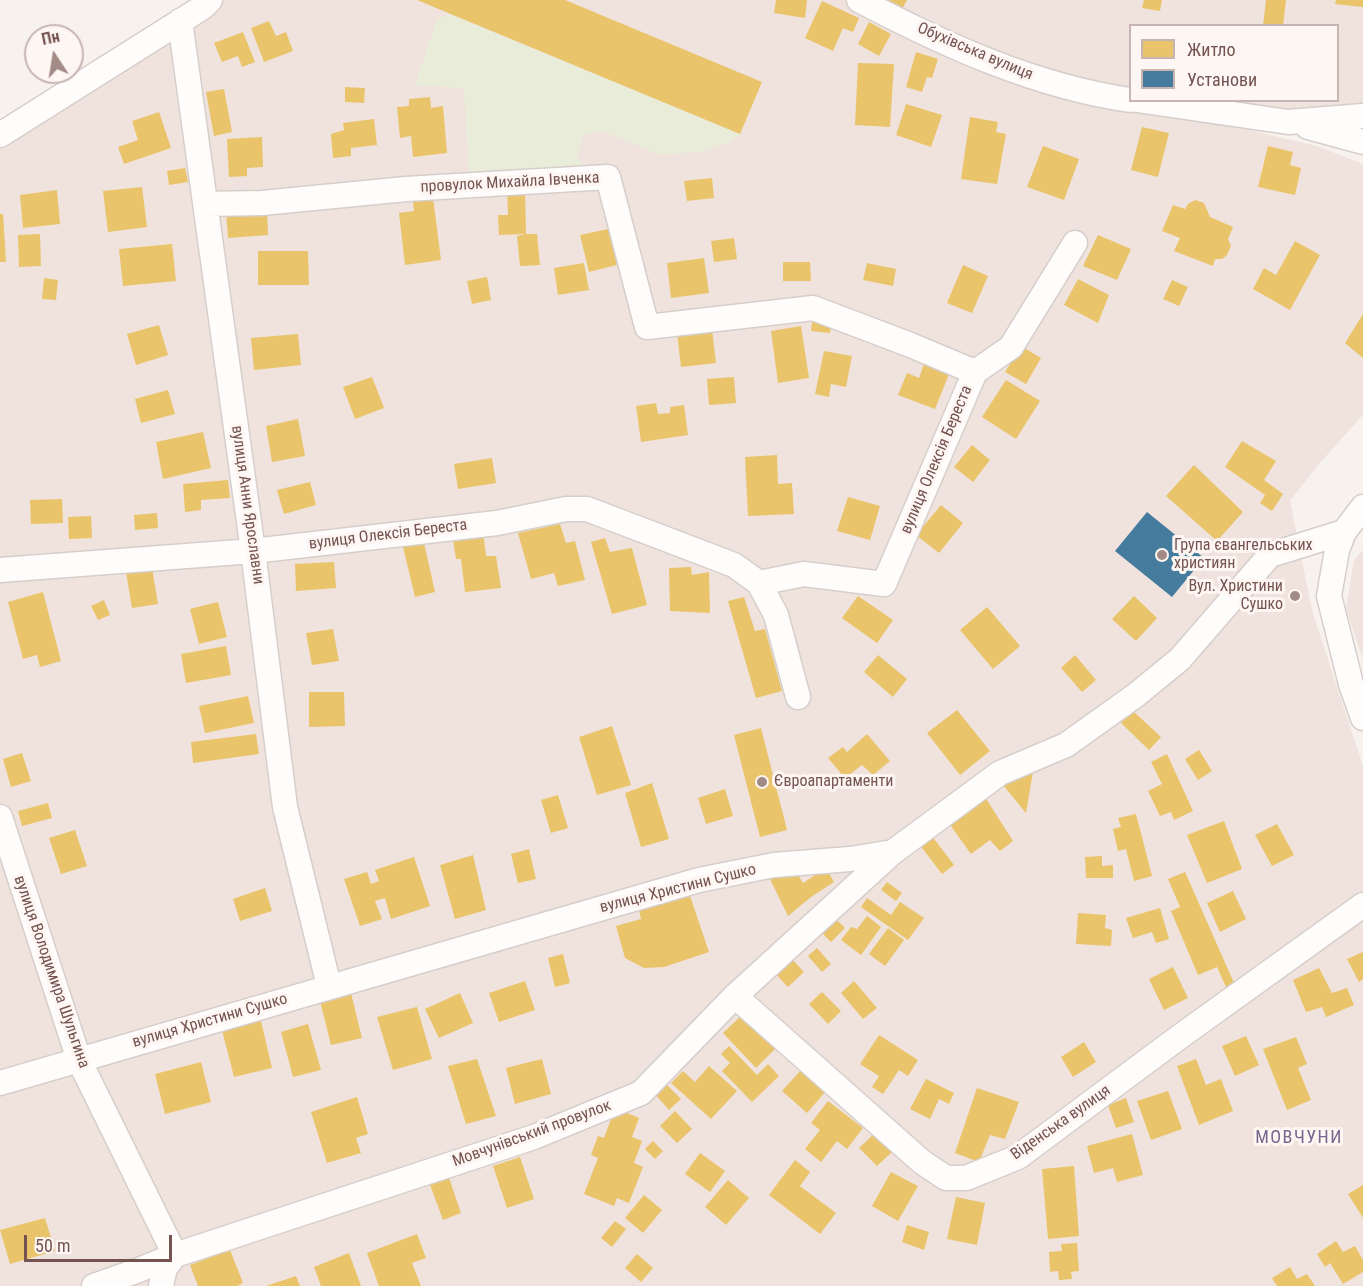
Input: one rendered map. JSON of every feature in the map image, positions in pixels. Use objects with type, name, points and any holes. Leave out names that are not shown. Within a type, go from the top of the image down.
[{"type":"street","points":[[0,135],[210,0]]},
{"type":"street","name":"Обухівська вулиця","points":[[859,0],[995,64],[1050,83],[1129,100]]},
{"type":"street","name":"вулиця Анни Ярославни","points":[[180,21],[253,551],[285,807],[329,986]]},
{"type":"street","points":[[1151,102],[1288,122],[1363,142]]},
{"type":"street","points":[[1288,122],[1363,116]]},
{"type":"street","name":"провулок Михайла Івченка","points":[[206,204],[262,203],[406,189],[609,177],[647,327],[813,308],[975,372]]},
{"type":"street","name":"вулиця Олексія Береста","points":[[759,583],[804,574],[884,584],[975,372],[1011,347],[1075,243]]},
{"type":"street","points":[[1363,507],[1344,532],[1332,570],[1329,597],[1351,684],[1363,718]]},
{"type":"street","name":"вулиця Олексія Береста","points":[[0,570],[253,551],[497,523],[566,509],[587,509],[734,565],[759,583],[776,615],[798,697]]},
{"type":"street","name":"вулиця Христини Сушко","points":[[0,1083],[699,880],[774,865],[850,859],[893,852],[1000,773],[1066,745],[1136,695],[1180,659],[1270,555],[1344,532]]},
{"type":"street","name":"вулиця Володимира Шульгина","points":[[0,817],[4,846],[79,1060],[175,1255]]},
{"type":"street","name":"Мовчунівський провулок","points":[[93,1286],[175,1255],[534,1137],[641,1092],[735,996],[893,852]]},
{"type":"street","name":"Віденська вулиця","points":[[735,996],[922,1162],[945,1178],[966,1178],[1018,1157],[1363,905]]},
{"type":"street","points":[[161,1286],[165,1268],[175,1255]]},
{"type":"shaded area","points":[[220,0],[845,0],[883,21],[1106,102],[1245,129],[1317,146],[1363,164],[1363,415],[1318,465],[1290,501],[1312,610],[1363,766],[1363,1286],[0,1286],[0,143]]},
{"type":"shaded area","points":[[873,0],[1363,0],[1363,105],[1272,110],[1190,102],[1339,102],[1339,24],[1129,24],[1129,93],[998,57]]},
{"type":"shaded area","points":[[1363,550],[1363,660],[1346,609],[1354,560]]},
{"type":"green space","points":[[450,14],[740,134],[725,144],[699,152],[660,155],[603,131],[583,135],[577,155],[586,170],[469,177],[464,88],[415,85],[437,19]]},
{"type":"building: Житло","points":[[417,0],[565,0],[762,82],[740,134]]},
{"type":"building: Житло","points":[[776,0],[807,0],[805,18],[774,13]]},
{"type":"building: Житло","points":[[887,0],[907,0],[902,9]]},
{"type":"building: Житло","points":[[1144,0],[1162,0],[1160,11],[1142,8]]},
{"type":"building: Житло","points":[[1266,0],[1286,0],[1283,24],[1263,24]]},
{"type":"building: Житло","points":[[1336,0],[1363,0],[1363,7],[1335,4]]},
{"type":"building: Житло","points":[[822,1],[859,18],[853,32],[843,28],[833,51],[805,38]]},
{"type":"building: Житло","points":[[269,21],[276,36],[286,32],[293,51],[264,62],[251,28]]},
{"type":"building: Житло","points":[[869,22],[891,34],[879,56],[858,44]]},
{"type":"building: Житло","points":[[243,32],[255,62],[242,67],[238,56],[222,62],[214,43]]},
{"type":"building: Житло","points":[[916,52],[938,59],[932,78],[927,77],[922,92],[906,87]]},
{"type":"building: Житло","points":[[858,63],[894,64],[890,127],[855,125]]},
{"type":"building: Житло","points":[[345,87],[365,88],[364,103],[345,102]]},
{"type":"building: Житло","points":[[224,89],[232,132],[214,136],[206,92]]},
{"type":"building: Житло","points":[[430,97],[431,108],[443,106],[447,153],[413,157],[411,136],[400,138],[397,107],[409,106],[409,99]]},
{"type":"building: Житло","points":[[906,104],[942,115],[931,147],[896,135]]},
{"type":"building: Житло","points":[[159,112],[171,148],[124,164],[118,147],[138,140],[132,121]]},
{"type":"building: Житло","points":[[970,117],[998,122],[996,132],[1006,134],[997,184],[961,179]]},
{"type":"building: Житло","points":[[374,119],[377,145],[351,148],[351,156],[333,158],[331,134],[344,130],[343,123]]},
{"type":"building: Житло","points":[[1142,127],[1169,133],[1158,177],[1131,170]]},
{"type":"building: Житло","points":[[262,137],[263,167],[247,168],[247,176],[229,177],[227,139]]},
{"type":"building: Житло","points":[[1043,146],[1079,159],[1064,200],[1027,187]]},
{"type":"building: Житло","points":[[1268,146],[1293,152],[1290,165],[1301,168],[1295,195],[1258,187]]},
{"type":"building: Житло","points":[[185,168],[188,182],[169,185],[167,171]]},
{"type":"building: Житло","points":[[712,178],[714,198],[687,201],[684,181]]},
{"type":"building: Житло","points":[[142,187],[147,227],[108,232],[103,191]]},
{"type":"building: Житло","points":[[507,189],[525,189],[526,234],[499,235],[498,215],[508,215]]},
{"type":"building: Житло","points":[[57,190],[60,224],[23,228],[20,195]]},
{"type":"building: Житло","points":[[433,198],[441,260],[405,265],[399,213],[414,211],[413,201]]},
{"type":"building: Житло","points":[[1195,200],[1204,203],[1210,217],[1233,227],[1228,239],[1231,246],[1227,255],[1222,259],[1215,259],[1213,266],[1174,251],[1180,238],[1162,231],[1173,205],[1185,209]]},
{"type":"building: Житло","points":[[267,209],[268,235],[228,238],[226,211]]},
{"type":"building: Житло","points":[[0,214],[3,214],[6,262],[0,262]]},
{"type":"building: Житло","points":[[608,229],[617,265],[589,272],[580,235]]},
{"type":"building: Житло","points":[[40,234],[41,266],[19,267],[18,235]]},
{"type":"building: Житло","points":[[537,234],[540,265],[520,266],[517,236]]},
{"type":"building: Житло","points":[[1098,235],[1131,249],[1117,280],[1083,266]]},
{"type":"building: Житло","points":[[734,238],[737,259],[714,262],[711,241]]},
{"type":"building: Житло","points":[[1295,241],[1320,255],[1290,310],[1253,289],[1264,268],[1276,275]]},
{"type":"building: Житло","points":[[172,244],[176,281],[123,286],[119,249]]},
{"type":"building: Житло","points":[[258,251],[308,251],[309,285],[258,285]]},
{"type":"building: Житло","points":[[704,258],[709,293],[671,298],[667,263]]},
{"type":"building: Житло","points":[[783,262],[810,262],[811,281],[783,281]]},
{"type":"building: Житло","points":[[584,263],[589,290],[558,295],[554,268]]},
{"type":"building: Житло","points":[[867,263],[896,269],[893,286],[863,280]]},
{"type":"building: Житло","points":[[963,265],[988,276],[972,313],[947,303]]},
{"type":"building: Житло","points":[[487,277],[491,300],[472,304],[467,281]]},
{"type":"building: Житло","points":[[44,278],[58,280],[56,300],[42,299]]},
{"type":"building: Житло","points":[[1078,279],[1109,295],[1098,323],[1064,305]]},
{"type":"building: Житло","points":[[1172,280],[1188,287],[1179,306],[1163,299]]},
{"type":"building: Житло","points":[[813,314],[832,316],[830,333],[811,331]]},
{"type":"building: Житло","points":[[1363,314],[1363,358],[1345,343]]},
{"type":"building: Житло","points":[[159,325],[168,355],[136,365],[127,334]]},
{"type":"building: Житло","points":[[801,326],[809,378],[778,383],[771,331]]},
{"type":"building: Житло","points":[[712,329],[716,363],[681,367],[677,333]]},
{"type":"building: Житло","points":[[298,334],[301,365],[254,370],[251,338]]},
{"type":"building: Житло","points":[[1021,346],[1041,358],[1026,384],[1005,372]]},
{"type":"building: Житло","points":[[824,351],[852,356],[846,387],[831,384],[829,397],[815,394]]},
{"type":"building: Житло","points":[[924,364],[949,374],[935,409],[898,395],[907,373],[919,378]]},
{"type":"building: Житло","points":[[372,377],[384,408],[355,419],[343,387]]},
{"type":"building: Житло","points":[[734,377],[736,403],[709,405],[707,379]]},
{"type":"building: Житло","points":[[1006,380],[1040,401],[1016,439],[982,417]]},
{"type":"building: Житло","points":[[168,390],[175,414],[141,423],[135,399]]},
{"type":"building: Житло","points":[[656,403],[658,414],[670,413],[670,407],[684,405],[688,435],[641,442],[636,406]]},
{"type":"building: Житло","points":[[298,419],[305,456],[272,462],[266,426]]},
{"type":"building: Житло","points":[[203,432],[211,468],[163,479],[156,442]]},
{"type":"building: Житло","points":[[1242,441],[1276,461],[1264,480],[1283,494],[1272,511],[1260,503],[1265,495],[1225,467]]},
{"type":"building: Житло","points":[[972,445],[990,460],[973,482],[954,467]]},
{"type":"building: Житло","points":[[777,455],[778,484],[792,483],[794,514],[748,516],[745,457]]},
{"type":"building: Житло","points":[[492,458],[496,483],[458,489],[454,464]]},
{"type":"building: Житло","points":[[1194,465],[1243,512],[1217,541],[1166,496]]},
{"type":"building: Житло","points":[[228,480],[230,498],[201,500],[201,510],[185,512],[183,484]]},
{"type":"building: Житло","points":[[310,482],[316,505],[284,514],[277,490]]},
{"type":"building: Житло","points":[[848,497],[880,506],[870,540],[837,531]]},
{"type":"building: Житло","points":[[62,499],[63,523],[31,524],[30,500]]},
{"type":"building: Житло","points":[[941,505],[963,523],[939,553],[916,535]]},
{"type":"building: Житло","points":[[157,513],[158,528],[135,530],[134,515]]},
{"type":"building: Житло","points":[[91,516],[92,538],[69,539],[68,517]]},
{"type":"building: Житло","points":[[560,524],[566,543],[575,541],[585,580],[558,586],[554,573],[531,579],[518,533]]},
{"type":"building: Житло","points":[[483,531],[486,556],[496,556],[501,588],[465,592],[461,559],[456,559],[452,533]]},
{"type":"building: Житло","points":[[605,538],[610,552],[632,548],[647,605],[612,614],[591,542]]},
{"type":"building: Житло","points":[[424,543],[435,592],[415,597],[403,547]]},
{"type":"building: Житло","points":[[334,562],[336,588],[296,591],[295,564]]},
{"type":"building: Житло","points":[[691,567],[692,575],[709,572],[710,613],[670,611],[669,568]]},
{"type":"building: Житло","points":[[152,568],[158,604],[132,608],[126,572]]},
{"type":"building: Житло","points":[[43,592],[61,661],[40,667],[37,655],[23,659],[8,602]]},
{"type":"building: Житло","points":[[858,596],[893,620],[877,643],[842,618]]},
{"type":"building: Житло","points":[[1134,596],[1157,618],[1136,641],[1112,619]]},
{"type":"building: Житло","points":[[744,597],[755,631],[765,629],[782,691],[756,698],[728,601]]},
{"type":"building: Житло","points":[[104,600],[110,615],[98,620],[91,606]]},
{"type":"building: Житло","points":[[218,602],[227,637],[199,644],[190,609]]},
{"type":"building: Житло","points":[[987,607],[1020,646],[993,669],[960,630]]},
{"type":"building: Житло","points":[[333,629],[339,661],[312,665],[306,633]]},
{"type":"building: Житло","points":[[226,646],[231,675],[186,683],[181,654]]},
{"type":"building: Житло","points":[[878,655],[907,679],[893,697],[864,672]]},
{"type":"building: Житло","points":[[1075,655],[1096,680],[1082,692],[1061,668]]},
{"type":"building: Житло","points":[[309,692],[344,692],[345,726],[309,727]]},
{"type":"building: Житло","points":[[248,696],[254,723],[205,733],[199,706]]},
{"type":"building: Житло","points":[[957,710],[990,751],[960,775],[927,733]]},
{"type":"building: Житло","points":[[1132,710],[1161,737],[1149,750],[1121,723]]},
{"type":"building: Житло","points":[[612,726],[631,785],[597,795],[579,737]]},
{"type":"building: Житло","points":[[761,728],[787,830],[760,837],[734,735]]},
{"type":"building: Житло","points":[[256,734],[259,754],[193,763],[191,742]]},
{"type":"building: Житло","points":[[867,734],[890,761],[873,775],[862,765],[845,778],[828,758],[843,747],[847,752]]},
{"type":"building: Житло","points":[[1199,750],[1212,771],[1198,780],[1185,759]]},
{"type":"building: Житло","points":[[22,753],[31,781],[11,787],[3,759]]},
{"type":"building: Житло","points":[[1167,754],[1193,811],[1174,820],[1171,812],[1160,816],[1148,791],[1162,784],[1151,762]]},
{"type":"building: Житло","points":[[1034,766],[1026,813],[1003,785]]},
{"type":"building: Житло","points":[[652,783],[669,839],[641,847],[625,793]]},
{"type":"building: Житло","points":[[725,789],[733,816],[706,824],[698,798]]},
{"type":"building: Житло","points":[[558,795],[568,828],[551,833],[541,800]]},
{"type":"building: Житло","points":[[985,797],[1013,841],[1000,851],[990,840],[971,854],[948,822]]},
{"type":"building: Житло","points":[[48,803],[52,818],[22,826],[18,811]]},
{"type":"building: Житло","points":[[1136,814],[1152,876],[1134,881],[1126,849],[1118,851],[1113,829],[1121,827],[1118,818]]},
{"type":"building: Житло","points":[[1224,821],[1242,869],[1207,883],[1187,835]]},
{"type":"building: Житло","points":[[1277,824],[1294,855],[1272,866],[1255,835]]},
{"type":"building: Житло","points":[[75,830],[87,866],[61,874],[49,838]]},
{"type":"building: Житло","points":[[928,831],[954,865],[942,874],[916,840]]},
{"type":"building: Житло","points":[[529,849],[536,879],[518,883],[511,854]]},
{"type":"building: Житло","points":[[473,855],[486,910],[455,919],[440,865]]},
{"type":"building: Житло","points":[[1102,856],[1102,866],[1113,865],[1113,878],[1086,878],[1085,857]]},
{"type":"building: Житло","points":[[414,857],[430,906],[391,919],[385,898],[375,901],[382,919],[360,926],[344,879],[367,872],[371,884],[379,881],[375,870]]},
{"type":"building: Житло","points":[[826,868],[834,882],[788,916],[768,875],[795,870],[803,883]]},
{"type":"building: Житло","points":[[1185,872],[1234,983],[1226,987],[1217,967],[1198,975],[1171,911],[1180,907],[1168,879]]},
{"type":"building: Житло","points":[[887,882],[902,893],[896,901],[881,890]]},
{"type":"building: Житло","points":[[265,888],[272,911],[240,921],[233,899]]},
{"type":"building: Житло","points":[[1233,891],[1246,919],[1220,932],[1207,903]]},
{"type":"building: Житло","points":[[690,896],[709,952],[664,967],[644,968],[625,958],[616,926],[641,919],[639,910]]},
{"type":"building: Житло","points":[[867,898],[891,915],[900,902],[924,918],[908,940],[861,907]]},
{"type":"building: Житло","points":[[1160,908],[1169,939],[1156,943],[1152,932],[1133,938],[1126,918]]},
{"type":"building: Житло","points":[[1078,913],[1106,915],[1105,928],[1112,930],[1111,946],[1076,944]]},
{"type":"building: Житло","points":[[831,914],[845,928],[831,942],[817,928]]},
{"type":"building: Житло","points":[[867,916],[881,927],[861,955],[841,940],[851,927],[857,929]]},
{"type":"building: Житло","points":[[888,928],[904,940],[885,966],[869,954]]},
{"type":"building: Житло","points":[[817,948],[831,964],[822,972],[808,956]]},
{"type":"building: Житло","points":[[1363,952],[1363,979],[1359,982],[1347,959]]},
{"type":"building: Житло","points":[[563,954],[570,983],[555,987],[548,958]]},
{"type":"building: Житло","points":[[790,957],[804,972],[788,987],[774,972]]},
{"type":"building: Житло","points":[[1173,967],[1188,998],[1164,1010],[1149,979]]},
{"type":"building: Житло","points":[[1319,968],[1332,993],[1347,988],[1354,1005],[1326,1017],[1322,1007],[1306,1012],[1293,980]]},
{"type":"building: Житло","points":[[525,981],[535,1010],[499,1022],[489,993]]},
{"type":"building: Житло","points":[[854,981],[877,1008],[863,1019],[841,993]]},
{"type":"building: Житло","points":[[822,992],[841,1011],[828,1024],[809,1004]]},
{"type":"building: Житло","points":[[351,993],[362,1038],[331,1045],[320,1001]]},
{"type":"building: Житло","points":[[460,993],[473,1023],[439,1038],[425,1009]]},
{"type":"building: Житло","points":[[417,1007],[432,1059],[393,1070],[377,1017]]},
{"type":"building: Житло","points":[[742,1015],[775,1049],[756,1068],[723,1033]]},
{"type":"building: Житло","points":[[261,1021],[272,1068],[234,1077],[222,1030]]},
{"type":"building: Житло","points":[[308,1024],[321,1070],[293,1077],[281,1032]]},
{"type":"building: Житло","points":[[879,1035],[918,1060],[908,1076],[899,1070],[883,1094],[872,1087],[879,1076],[860,1064]]},
{"type":"building: Житло","points":[[1246,1036],[1259,1065],[1235,1076],[1222,1046]]},
{"type":"building: Житло","points":[[1296,1037],[1307,1064],[1298,1068],[1311,1100],[1287,1110],[1263,1049]]},
{"type":"building: Житло","points":[[1084,1042],[1096,1062],[1073,1077],[1061,1057]]},
{"type":"building: Житло","points":[[729,1046],[757,1075],[768,1064],[779,1076],[752,1102],[722,1071],[730,1063],[721,1054]]},
{"type":"building: Житло","points":[[477,1059],[496,1116],[466,1124],[448,1066]]},
{"type":"building: Житло","points":[[542,1059],[551,1094],[515,1104],[506,1068]]},
{"type":"building: Житло","points":[[1196,1059],[1206,1085],[1221,1079],[1233,1111],[1199,1125],[1177,1066]]},
{"type":"building: Житло","points":[[201,1062],[211,1102],[165,1114],[155,1074]]},
{"type":"building: Житло","points":[[709,1066],[737,1091],[711,1119],[671,1083],[683,1071],[695,1082]]},
{"type":"building: Житло","points":[[801,1070],[826,1091],[807,1113],[782,1091]]},
{"type":"building: Житло","points":[[926,1079],[954,1093],[949,1104],[939,1099],[930,1119],[910,1109]]},
{"type":"building: Житло","points":[[666,1084],[681,1099],[669,1110],[655,1094]]},
{"type":"building: Житло","points":[[977,1088],[1019,1102],[1005,1139],[990,1135],[979,1162],[955,1153]]},
{"type":"building: Житло","points":[[1168,1091],[1182,1129],[1151,1140],[1137,1101]]},
{"type":"building: Житло","points":[[357,1097],[368,1134],[356,1138],[361,1153],[327,1163],[311,1112]]},
{"type":"building: Житло","points":[[1126,1098],[1134,1122],[1116,1128],[1108,1105]]},
{"type":"building: Житло","points":[[828,1101],[863,1128],[847,1149],[837,1141],[821,1162],[805,1149],[820,1130],[811,1123]]},
{"type":"building: Житло","points":[[615,1108],[639,1118],[632,1137],[642,1141],[634,1163],[643,1167],[629,1203],[617,1198],[614,1206],[584,1194],[598,1158],[591,1155],[598,1136],[604,1138]]},
{"type":"building: Житло","points":[[675,1111],[692,1129],[677,1143],[660,1126]]},
{"type":"building: Житло","points":[[874,1134],[892,1152],[877,1166],[859,1148]]},
{"type":"building: Житло","points":[[1132,1134],[1143,1175],[1117,1182],[1113,1168],[1094,1173],[1087,1146]]},
{"type":"building: Житло","points":[[653,1141],[663,1151],[655,1159],[645,1149]]},
{"type":"building: Житло","points":[[700,1153],[725,1171],[710,1192],[685,1174]]},
{"type":"building: Житло","points":[[520,1157],[534,1199],[507,1208],[493,1166]]},
{"type":"building: Житло","points":[[795,1160],[810,1172],[800,1186],[836,1213],[820,1234],[769,1195]]},
{"type":"building: Житло","points":[[1074,1166],[1079,1236],[1048,1239],[1042,1169]]},
{"type":"building: Житло","points":[[891,1172],[918,1186],[898,1221],[872,1206]]},
{"type":"building: Житло","points":[[448,1175],[461,1213],[443,1220],[429,1182]]},
{"type":"building: Житло","points":[[728,1180],[749,1198],[726,1225],[705,1207]]},
{"type":"building: Житло","points":[[1363,1185],[1363,1218],[1348,1194]]},
{"type":"building: Житло","points":[[644,1195],[662,1210],[643,1233],[625,1218]]},
{"type":"building: Житло","points":[[956,1197],[985,1203],[977,1245],[947,1239]]},
{"type":"building: Житло","points":[[45,1218],[55,1251],[10,1264],[0,1230]]},
{"type":"building: Житло","points":[[615,1221],[626,1229],[612,1247],[601,1238]]},
{"type":"building: Житло","points":[[907,1225],[929,1232],[924,1250],[902,1242]]},
{"type":"building: Житло","points":[[417,1234],[426,1258],[412,1263],[421,1286],[379,1286],[367,1253]]},
{"type":"building: Житло","points":[[1336,1241],[1343,1252],[1355,1246],[1363,1260],[1363,1272],[1343,1284],[1330,1263],[1325,1267],[1317,1254]]},
{"type":"building: Житло","points":[[1077,1243],[1079,1271],[1071,1272],[1072,1279],[1059,1280],[1058,1271],[1050,1272],[1049,1252],[1062,1251],[1061,1244]]},
{"type":"building: Житло","points":[[230,1250],[243,1283],[237,1286],[198,1286],[190,1265]]},
{"type":"building: Житло","points":[[349,1253],[361,1286],[321,1286],[314,1267]]},
{"type":"building: Житло","points":[[637,1254],[653,1268],[641,1282],[625,1268]]},
{"type":"building: Житло","points":[[1290,1267],[1297,1279],[1307,1274],[1315,1286],[1277,1286],[1272,1278]]},
{"type":"building: Житло","points":[[296,1276],[300,1286],[266,1286]]},
{"type":"building: Установи","points":[[1147,512],[1204,558],[1172,597],[1115,551]]},
{"type":"place","name":"Група євангельських християн","points":[[1162,555]]},
{"type":"place","name":"Вул. Христини Сушко","points":[[1295,596]]},
{"type":"place","name":"Євроапартаменти","points":[[762,782]]},
{"type":"district","name":"МОВЧУНИ","points":[[1299,1138]]}]
